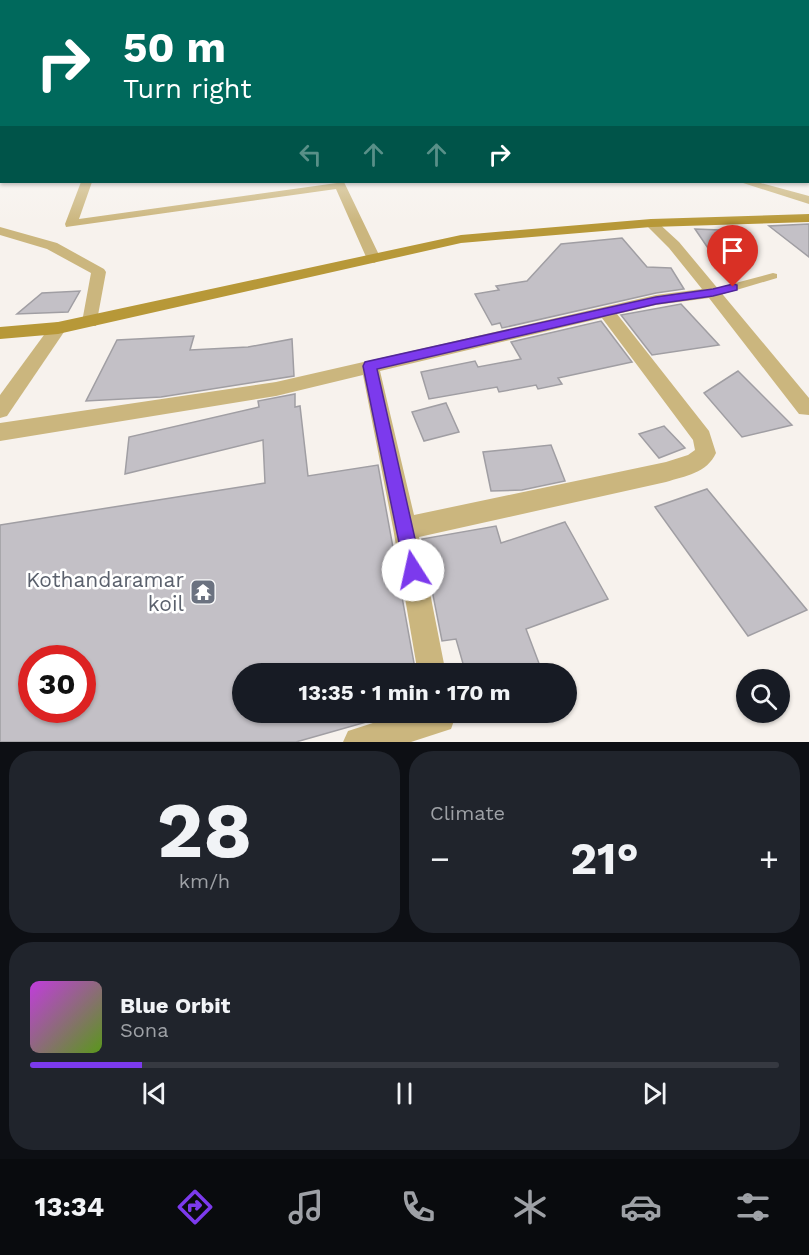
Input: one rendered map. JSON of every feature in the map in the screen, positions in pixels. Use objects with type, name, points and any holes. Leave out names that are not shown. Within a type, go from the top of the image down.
[{"type":"street","points":[[86,183],[71,224],[340,183],[374,259]]},
{"type":"street","points":[[750,183],[809,200]]},
{"type":"street","points":[[0,333],[58,328],[90,322],[461,239],[651,223],[809,218]]},
{"type":"street","points":[[651,223],[674,245],[806,408]]},
{"type":"street","points":[[0,231],[32,237],[84,260],[99,272],[90,322]]},
{"type":"street","points":[[0,432],[276,389],[656,300],[713,292]]},
{"type":"street","points":[[405,528],[666,471],[694,463],[706,453],[702,437],[606,312]]},
{"type":"street","points":[[0,410],[58,328]]},
{"type":"street","points":[[370,366],[405,528],[430,663]]},
{"type":"street","points":[[359,742],[423,723]]},
{"type":"lane","points":[[713,292],[773,276]]},
{"type":"building","points":[[809,224],[809,257],[769,226]]},
{"type":"building","points":[[695,229],[720,230],[739,254],[712,254]]},
{"type":"building","points":[[622,238],[647,267],[671,268],[684,289],[656,293],[502,328],[500,323],[492,325],[475,294],[499,290],[496,286],[527,281],[561,244]]},
{"type":"building","points":[[80,291],[68,312],[17,314],[42,293]]},
{"type":"building","points":[[681,304],[719,345],[652,355],[621,315]]},
{"type":"building","points":[[601,321],[632,362],[558,378],[562,384],[538,389],[536,385],[499,392],[497,387],[429,399],[421,372],[475,361],[478,367],[521,359],[511,342]]},
{"type":"building","points":[[194,336],[190,350],[248,347],[292,339],[294,376],[161,397],[86,401],[117,340]]},
{"type":"building","points":[[738,371],[792,425],[742,437],[704,393]]},
{"type":"building","name":"Kothandaramar koil","points":[[295,394],[295,407],[300,406],[308,476],[378,465],[414,663],[232,663],[232,723],[363,723],[296,742],[0,742],[0,525],[265,483],[263,440],[125,474],[129,437],[259,407],[258,401]]},
{"type":"building","points":[[446,403],[459,432],[424,441],[412,412]]},
{"type":"building","points":[[664,426],[685,448],[659,458],[639,434]]},
{"type":"building","points":[[551,445],[565,481],[522,490],[491,491],[483,452]]},
{"type":"building","points":[[707,489],[807,610],[748,636],[655,507]]},
{"type":"building","points":[[565,522],[608,599],[526,629],[539,663],[463,663],[456,639],[442,641],[422,539],[496,526],[501,543]]},
{"type":"place","name":"Kothandaramar koil","points":[[203,592]]},
{"type":"route","points":[[413,570],[370,366],[656,300],[733,287]]}]
